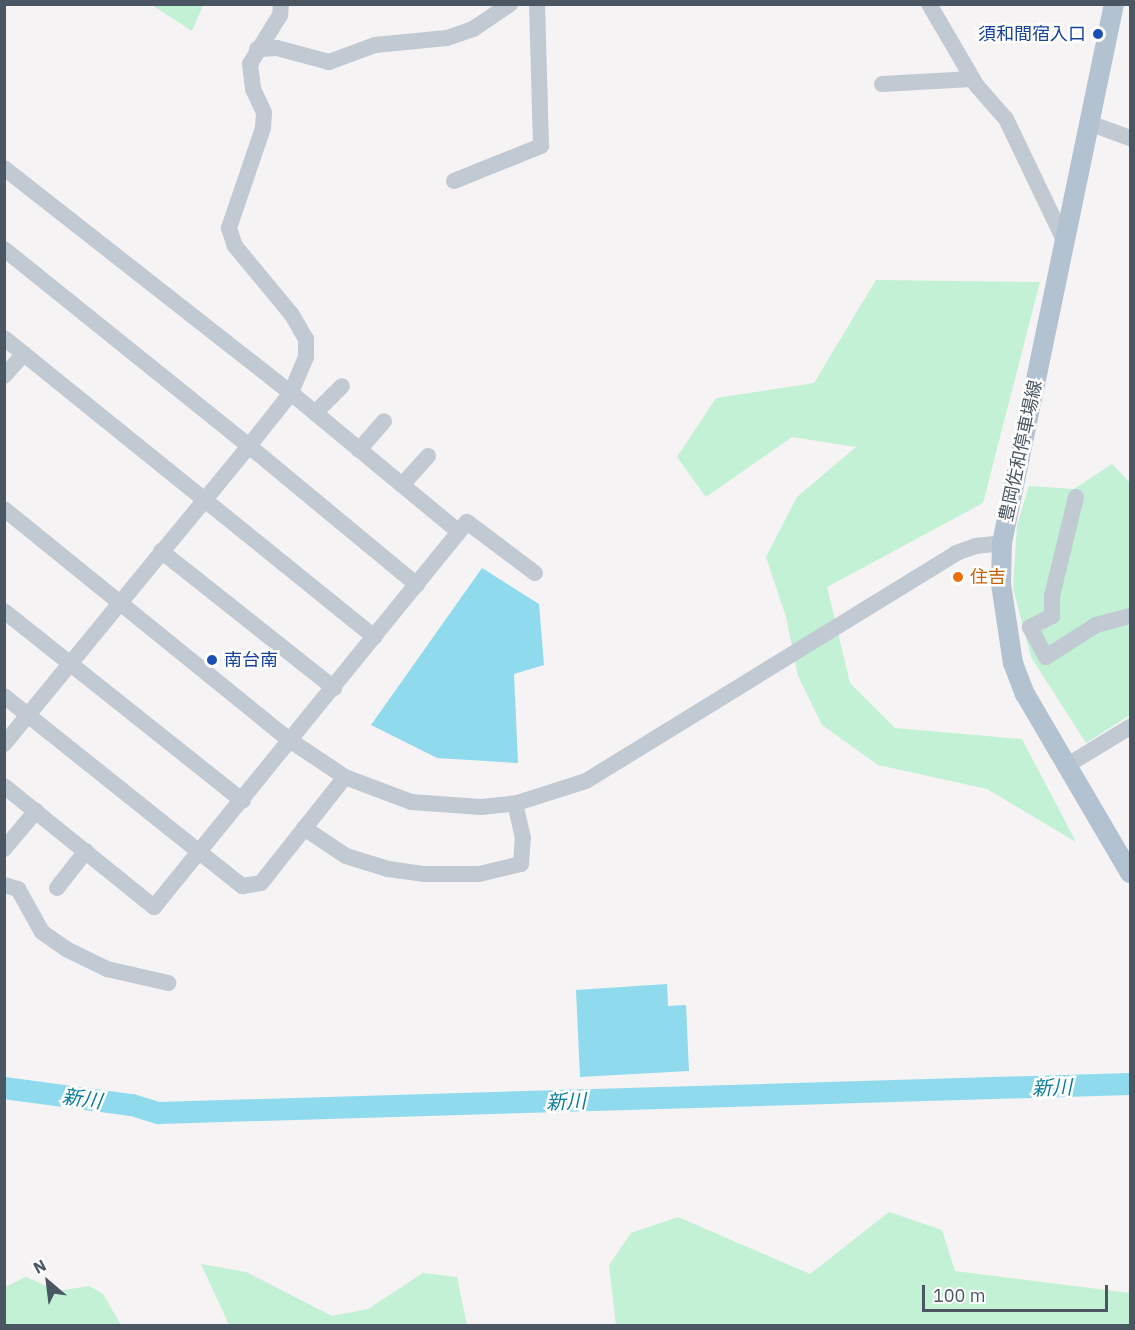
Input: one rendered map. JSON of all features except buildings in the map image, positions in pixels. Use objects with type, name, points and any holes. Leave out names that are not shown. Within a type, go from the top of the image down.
[{"type":"main road","name":"豊岡佐和停車場線","points":[[1114,4],[1002,543],[1001,584],[1013,663],[1065,766],[1131,873]]},
{"type":"street","points":[[4,744],[291,393],[306,357],[306,339],[292,315],[235,246],[229,228],[263,128],[264,113],[253,89],[250,64],[257,49],[280,15],[281,4]]},
{"type":"street","points":[[257,49],[277,48],[328,62],[375,45],[447,38],[473,29],[510,4]]},
{"type":"street","points":[[454,181],[541,146],[537,4]]},
{"type":"street","points":[[929,4],[972,79],[1006,119],[1065,242]]},
{"type":"street","points":[[882,84],[972,79]]},
{"type":"street","points":[[1089,123],[1131,138]]},
{"type":"street","points":[[4,168],[291,393],[459,532]]},
{"type":"street","points":[[4,249],[249,446],[417,585]]},
{"type":"street","points":[[4,338],[375,637]]},
{"type":"street","points":[[4,376],[24,354]]},
{"type":"street","points":[[315,413],[342,386]]},
{"type":"street","points":[[359,450],[384,421]]},
{"type":"street","points":[[402,485],[428,456]]},
{"type":"street","points":[[1076,497],[1052,596],[1052,616],[1030,627],[1046,657],[1096,626],[1131,616]]},
{"type":"street","points":[[4,509],[291,741],[345,777],[411,802],[481,807],[515,804],[554,794],[615,766],[956,553],[1002,543]]},
{"type":"street","points":[[4,786],[154,907],[243,801],[467,522],[535,573]]},
{"type":"street","points":[[162,551],[334,688]]},
{"type":"street","points":[[4,611],[243,801]]},
{"type":"street","points":[[4,696],[243,886],[261,883],[345,777]]},
{"type":"street","points":[[1065,766],[1131,727]]},
{"type":"street","points":[[304,828],[346,856],[388,870],[424,874],[479,874],[521,864],[523,838],[515,804]]},
{"type":"street","points":[[4,849],[36,811]]},
{"type":"street","points":[[57,888],[86,851]]},
{"type":"street","points":[[4,885],[18,889],[42,932],[66,949],[107,969],[168,983]]},
{"type":"green space","points":[[152,5],[203,5],[192,31]]},
{"type":"green space","points":[[876,280],[1040,282],[983,503],[827,587],[850,683],[895,728],[1022,739],[1076,842],[987,789],[878,765],[822,725],[798,676],[786,617],[766,557],[797,497],[856,447],[792,437],[706,497],[677,457],[716,398],[814,383]]},
{"type":"green space","points":[[1112,464],[1130,483],[1130,715],[1086,743],[1031,657],[1013,588],[1017,525],[1029,486],[1074,489]]},
{"type":"green space","points":[[889,1212],[942,1230],[955,1271],[1130,1293],[1130,1325],[616,1325],[609,1265],[631,1233],[678,1217],[810,1274]]},
{"type":"green space","points":[[201,1264],[246,1272],[332,1316],[368,1309],[423,1273],[457,1277],[467,1325],[229,1325]]},
{"type":"green space","points":[[26,1277],[58,1291],[89,1286],[103,1294],[121,1325],[5,1325],[5,1287]]},
{"type":"water","points":[[482,568],[539,604],[544,665],[514,674],[518,763],[437,758],[371,725]]},
{"type":"water","points":[[667,984],[668,1006],[686,1005],[689,1071],[580,1077],[576,990]]},
{"type":"waterway","name":"新川","points":[[4,1088],[132,1105],[159,1113],[1130,1084]]},
{"type":"place","name":"須和間宿入口","points":[[1098,34]]},
{"type":"place","name":"住吉","points":[[958,577]]},
{"type":"place","name":"南台南","points":[[212,660]]}]
